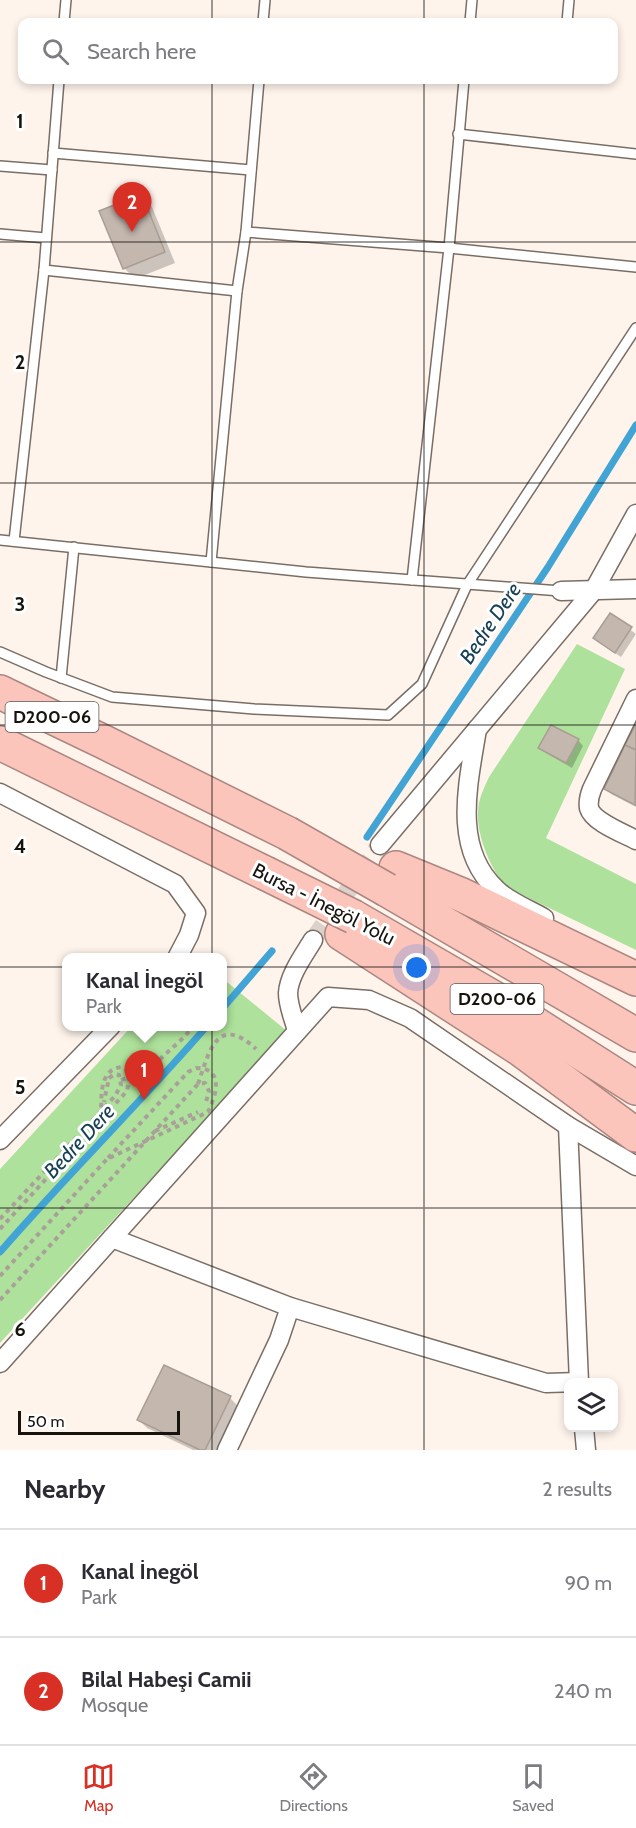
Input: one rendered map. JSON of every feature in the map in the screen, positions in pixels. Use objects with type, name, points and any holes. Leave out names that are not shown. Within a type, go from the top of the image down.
[{"type":"highway","name":"Bursa - İnegöl Yolu","points":[[0,692],[104,742],[388,868],[636,1035]]},
{"type":"highway","name":"Bursa - İnegöl Yolu","points":[[0,744],[261,882],[337,930],[501,1002],[636,1088]]},
{"type":"highway","points":[[388,868],[462,895],[630,976]]},
{"type":"highway","points":[[337,930],[520,1049],[636,1135]]},
{"type":"street","points":[[388,868],[478,729],[594,590],[636,514]]},
{"type":"street","points":[[561,591],[636,589]]},
{"type":"street","points":[[636,699],[592,789],[589,808],[594,816],[605,824],[636,840]]},
{"type":"street","points":[[478,729],[467,796],[466,819],[472,849],[486,878],[496,890],[603,954],[630,976]]},
{"type":"street","points":[[0,793],[175,884],[196,913],[189,935],[179,953]]},
{"type":"street","points":[[297,1031],[289,1000],[290,981],[337,930]]},
{"type":"street","points":[[0,1363],[328,998],[369,1000],[410,1018],[568,1126],[636,1166]]},
{"type":"street","points":[[0,1140],[106,1031]]},
{"type":"street","points":[[568,1126],[579,1378]]},
{"type":"street","points":[[112,1238],[290,1307],[546,1383],[564,1382]]},
{"type":"street","points":[[227,1450],[279,1340],[290,1307]]},
{"type":"street","points":[[584,1432],[586,1450]]},
{"type":"lane","points":[[64,18],[66,0]]},
{"type":"lane","points":[[263,18],[265,0]]},
{"type":"lane","points":[[470,18],[472,0]]},
{"type":"lane","points":[[567,18],[569,0]]},
{"type":"lane","points":[[14,541],[44,270],[59,84]]},
{"type":"lane","points":[[211,562],[237,291],[246,232],[258,84]]},
{"type":"lane","points":[[412,580],[449,248],[464,84]]},
{"type":"lane","points":[[458,134],[636,154]]},
{"type":"lane","points":[[53,153],[251,170]]},
{"type":"lane","points":[[0,166],[52,170]]},
{"type":"lane","points":[[246,232],[449,248],[636,267]]},
{"type":"lane","points":[[0,234],[46,238]]},
{"type":"lane","points":[[44,270],[237,291]]},
{"type":"lane","points":[[0,652],[112,697],[254,709],[388,715],[422,684],[467,585],[636,328]]},
{"type":"lane","points":[[0,540],[211,562],[561,591]]},
{"type":"lane","points":[[62,678],[74,548]]},
{"type":"path","points":[[121,1080],[145,1073],[189,1031]]},
{"type":"path","points":[[0,1300],[198,1084],[212,1046],[224,1036],[231,1034],[244,1038],[270,1061]]},
{"type":"path","points":[[0,1229],[101,1120],[127,1091],[129,1078],[127,1071],[122,1067],[109,1071],[104,1078],[101,1120]]},
{"type":"path","points":[[0,1276],[107,1159],[188,1072],[196,1068],[204,1068],[212,1072],[217,1091],[208,1112],[107,1159]]},
{"type":"path","points":[[0,1220],[115,1096],[121,1085],[119,1075],[115,1074],[110,1078],[102,1110]]},
{"type":"path","points":[[155,1131],[202,1110],[209,1091],[205,1083],[198,1084]]},
{"type":"green space","points":[[577,644],[625,669],[546,838],[636,884],[636,950],[504,886],[489,860],[478,822],[479,803],[489,777]]},
{"type":"green space","points":[[227,982],[287,1031],[0,1343],[0,1169],[127,1031],[227,1031]]},
{"type":"building","points":[[142,194],[165,252],[123,269],[99,211]]},
{"type":"building","points":[[610,613],[632,627],[615,653],[593,638]]},
{"type":"building","points":[[636,724],[636,750],[625,745]]},
{"type":"building","points":[[551,725],[579,739],[566,763],[538,748]]},
{"type":"building","points":[[625,745],[636,750],[635,805],[604,789]]},
{"type":"building","points":[[164,1365],[231,1396],[205,1450],[200,1450],[137,1420]]},
{"type":"waterway","name":"Bedre Dere","points":[[367,837],[548,567],[636,425]]},
{"type":"waterway","name":"Bedre Dere","points":[[227,1003],[272,951]]},
{"type":"waterway","name":"Bedre Dere","points":[[0,1252],[203,1031]]},
{"type":"tunnel","points":[[313,940],[380,845]]},
{"type":"place","name":"Bilal Habeşi Camii","points":[[132,232]]},
{"type":"place","name":"Kanal İnegöl","points":[[144,1100]]}]
